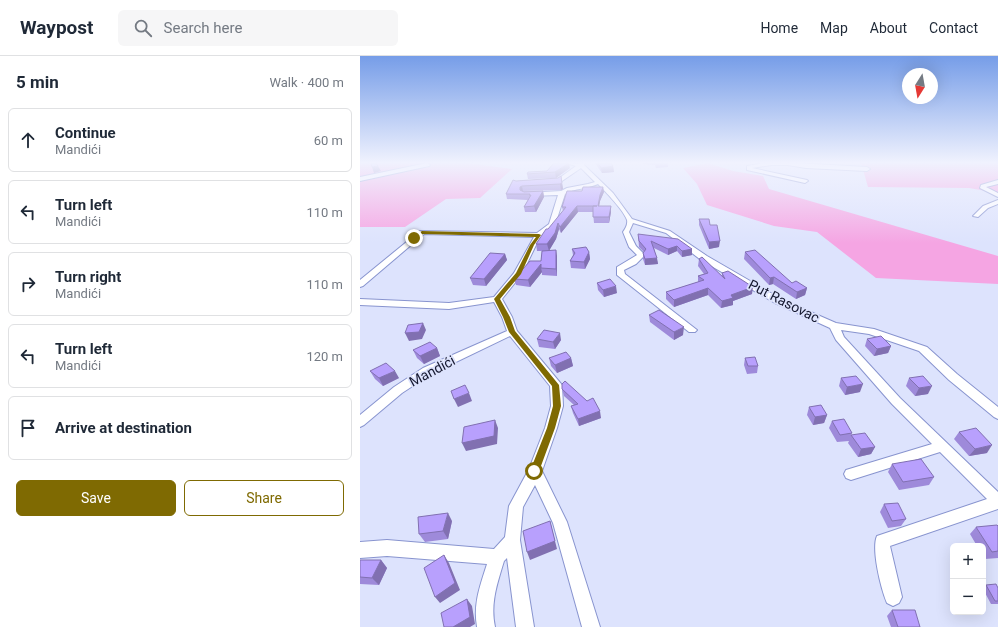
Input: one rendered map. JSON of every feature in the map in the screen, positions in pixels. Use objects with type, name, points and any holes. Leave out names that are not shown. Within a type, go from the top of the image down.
[{"type":"street","points":[[525,194],[562,193],[568,190]]},
{"type":"street","points":[[606,190],[611,194],[630,220],[630,226],[626,232],[633,247],[641,255],[633,262],[620,268],[622,275],[692,330]]},
{"type":"street","points":[[985,190],[998,195]]},
{"type":"street","points":[[360,302],[449,306],[497,299],[518,274],[532,245],[539,235],[552,225],[562,193]]},
{"type":"street","points":[[976,216],[988,205],[998,202]]},
{"type":"street","name":"Put Rasovac","points":[[630,220],[668,232],[704,258],[778,301],[834,326],[871,330],[923,349],[953,377],[998,414]]},
{"type":"street","points":[[360,284],[422,232],[539,235]]},
{"type":"street","points":[[497,299],[512,332],[556,385],[557,406],[551,428],[534,471],[516,506],[512,540],[525,627]]},
{"type":"street","name":"Put Rasovac","points":[[834,326],[840,338],[896,401],[998,502],[882,541],[885,563],[893,597]]},
{"type":"street","name":"Mandići","points":[[360,422],[398,390],[427,371],[512,332]]},
{"type":"street","points":[[851,474],[942,446]]},
{"type":"street","points":[[534,471],[560,522],[591,627]]},
{"type":"street","points":[[486,627],[484,616],[485,597],[496,557],[512,540]]},
{"type":"street","points":[[360,550],[387,548],[496,557]]},
{"type":"shaded area","points":[[360,190],[489,190],[480,198],[446,199],[405,227],[360,227]]},
{"type":"shaded area","points":[[700,190],[771,190],[998,256],[998,284],[876,278],[817,232],[774,226],[707,205]]},
{"type":"shaded area","points":[[979,190],[998,190],[998,193]]},
{"type":"building","points":[[508,190],[520,190],[524,192],[543,191],[534,206],[524,207],[531,195],[529,195],[530,194],[506,194]]},
{"type":"building","points":[[582,190],[602,190],[598,206],[611,206],[609,217],[593,217],[593,206],[577,206],[560,227],[558,223],[555,233],[547,244],[536,244],[546,229],[548,229],[566,207],[562,207],[567,191],[582,191]]},
{"type":"building","points":[[699,219],[709,219],[710,225],[717,225],[720,241],[709,242]]},
{"type":"building","points":[[638,234],[678,239],[692,249],[682,251],[677,246],[668,249],[651,241],[657,258],[645,259],[643,253],[646,249],[639,241]]},
{"type":"building","points":[[586,247],[589,252],[584,262],[570,261],[575,253],[572,249]]},
{"type":"building","points":[[556,250],[556,269],[541,268],[541,264],[528,280],[514,279],[530,261],[541,261],[542,251]]},
{"type":"building","points":[[755,250],[792,283],[796,281],[807,288],[797,292],[774,277],[770,278],[745,252]]},
{"type":"building","points":[[490,253],[505,254],[484,279],[470,278]]},
{"type":"building","points":[[702,257],[725,279],[722,273],[728,271],[753,287],[731,295],[733,298],[722,301],[708,288],[674,300],[666,292],[704,280],[698,276],[708,273],[699,259]]},
{"type":"building","points":[[610,279],[616,286],[603,290],[597,283]]},
{"type":"building","points":[[659,310],[684,327],[674,332],[649,315]]},
{"type":"building","points":[[423,323],[419,332],[405,333],[408,325]]},
{"type":"building","points":[[544,330],[560,333],[553,342],[537,339]]},
{"type":"building","points":[[881,336],[891,346],[877,349],[867,339]]},
{"type":"building","points":[[430,342],[437,348],[420,356],[413,350]]},
{"type":"building","points":[[566,352],[571,358],[555,365],[549,358]]},
{"type":"building","points":[[755,357],[758,366],[748,366],[745,358]]},
{"type":"building","points":[[386,363],[395,371],[379,378],[370,371]]},
{"type":"building","points":[[856,376],[863,384],[847,387],[841,378]]},
{"type":"building","points":[[923,376],[932,386],[919,388],[909,378]]},
{"type":"building","points":[[565,381],[587,401],[593,398],[600,411],[578,419],[571,406],[578,404],[562,389],[562,384]]},
{"type":"building","points":[[465,385],[469,393],[454,399],[451,391]]},
{"type":"building","points":[[821,405],[827,415],[815,417],[809,407]]},
{"type":"building","points":[[844,419],[852,433],[840,435],[832,421]]},
{"type":"building","points":[[495,420],[494,436],[462,443],[464,427]]},
{"type":"building","points":[[976,428],[992,445],[975,449],[959,432]]},
{"type":"building","points":[[865,433],[875,447],[861,449],[851,435]]},
{"type":"building","points":[[921,459],[934,477],[903,482],[892,464]]},
{"type":"building","points":[[898,503],[906,519],[892,521],[884,504]]},
{"type":"building","points":[[448,513],[443,531],[419,534],[418,517]]},
{"type":"building","points":[[550,521],[555,541],[527,552],[523,531]]},
{"type":"building","points":[[997,525],[998,551],[992,552],[976,527]]},
{"type":"building","points":[[444,555],[455,583],[435,597],[424,568]]},
{"type":"building","points":[[360,560],[381,560],[372,578],[360,577]]},
{"type":"building","points":[[996,584],[998,588],[998,601],[995,601],[986,585]]},
{"type":"building","points":[[467,599],[470,617],[453,627],[444,627],[441,613]]},
{"type":"building","points":[[892,610],[915,610],[920,627],[898,627]]},
{"type":"route","points":[[414,238],[422,232],[539,235],[532,245],[518,274],[497,299],[512,332],[556,385],[557,406],[551,428],[534,471]]}]
